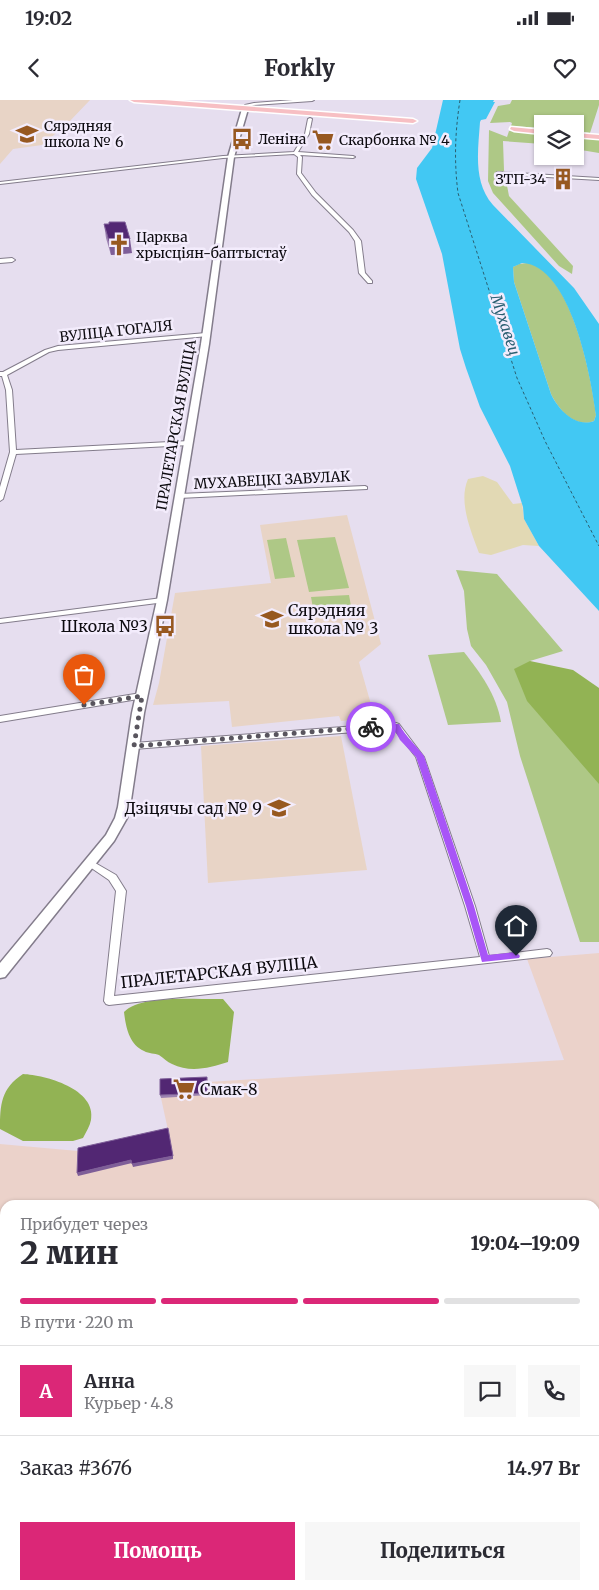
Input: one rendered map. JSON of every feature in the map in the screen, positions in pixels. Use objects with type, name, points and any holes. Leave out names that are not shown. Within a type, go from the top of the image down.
[{"type":"main road","points":[[134,100],[414,121]]},
{"type":"main road","name":"ПРАЛЕТАРСКАЯ ВУЛІЦА","points":[[0,973],[110,838],[121,818],[189,443],[231,157],[246,109]]},
{"type":"main road","points":[[514,130],[534,131]]},
{"type":"main road","points":[[584,136],[599,138]]},
{"type":"street","points":[[246,109],[247,106],[254,104],[312,100],[311,108]]},
{"type":"street","points":[[295,153],[307,134],[310,119]]},
{"type":"street","points":[[295,153],[300,157],[299,174],[314,194],[351,231],[358,241],[362,273],[370,282]]},
{"type":"street","points":[[0,183],[231,157],[295,153],[353,157]]},
{"type":"street","points":[[498,173],[599,179]]},
{"type":"street","points":[[0,261],[12,260]]},
{"type":"street","name":"ВУЛІЦА ГОГАЛЯ","points":[[0,499],[13,452],[9,390],[2,374],[47,351],[58,348],[206,335]]},
{"type":"street","points":[[13,452],[189,443]]},
{"type":"street","name":"МУХАВЕЦКІ ЗАВУЛАК","points":[[179,496],[365,488]]},
{"type":"street","points":[[0,621],[162,600]]},
{"type":"street","points":[[0,719],[142,696]]},
{"type":"street","points":[[134,746],[396,726],[403,738],[415,748],[420,756],[470,906],[485,959]]},
{"type":"street","name":"ПРАЛЕТАРСКАЯ ВУЛІЦА","points":[[90,863],[118,882],[121,891],[109,1001],[547,953]]},
{"type":"shaded area","name":"Сярэдняя школа № 6","points":[[0,100],[90,100],[68,123],[42,145],[13,149],[0,164]]},
{"type":"shaded area","name":"Сярэдняя школа № 3","points":[[347,515],[381,644],[359,662],[372,708],[376,708],[378,717],[341,721],[339,716],[232,727],[229,701],[153,705],[159,683],[175,593],[271,583],[260,525]]},
{"type":"shaded area","name":"Дзіцячы сад № 9","points":[[341,736],[367,870],[208,883],[201,746]]},
{"type":"shaded area","points":[[599,953],[599,1200],[0,1200],[0,1144],[78,1151],[168,1130],[161,1098],[161,1082],[207,1079],[208,1082],[564,1060],[527,959]]},
{"type":"green space","points":[[512,100],[599,100],[590,133],[584,132],[584,115],[534,115],[534,127],[511,126],[512,123],[510,122],[490,123],[498,106],[510,104]]},
{"type":"green space","points":[[489,130],[507,137],[509,131],[534,133],[534,143],[503,141],[504,170],[509,196],[573,266],[572,274],[559,266],[493,193],[488,181]]},
{"type":"green space","points":[[584,138],[599,139],[599,153],[584,150]]},
{"type":"green space","points":[[527,263],[543,270],[556,285],[567,305],[584,353],[596,415],[594,421],[587,423],[574,420],[558,406],[551,394],[514,282],[513,267]]},
{"type":"green space","points":[[335,537],[349,588],[309,592],[297,540]]},
{"type":"green space","points":[[286,538],[295,577],[275,579],[267,540]]},
{"type":"green space","points":[[456,570],[497,574],[563,651],[530,661],[599,783],[599,942],[580,942],[520,756],[507,702],[486,665],[471,646],[467,629],[464,591]]},
{"type":"green space","points":[[349,595],[351,606],[313,608],[311,597]]},
{"type":"green space","points":[[464,652],[492,693],[501,722],[448,725],[428,655]]},
{"type":"green space","points":[[530,661],[573,670],[599,688],[599,784],[527,701],[514,669]]},
{"type":"green space","points":[[223,999],[234,1012],[228,1062],[200,1069],[179,1067],[159,1055],[139,1048],[129,1035],[124,1012],[132,1006],[156,1000]]},
{"type":"green space","points":[[23,1074],[56,1081],[78,1092],[86,1100],[91,1109],[91,1120],[83,1138],[73,1141],[23,1141],[0,1129],[0,1112],[3,1098],[10,1085]]},
{"type":"sand","points":[[483,476],[497,482],[513,504],[522,503],[524,519],[539,546],[523,545],[491,555],[479,553],[472,535],[464,497],[468,479]]},
{"type":"water","name":"Мухавец","points":[[443,100],[494,100],[493,102],[495,102],[486,119],[480,122],[478,166],[482,186],[493,205],[574,288],[599,324],[599,611],[539,546],[524,519],[523,507],[510,466],[480,407],[460,349],[442,254],[416,179],[417,168],[432,148]],"holes":[[[522,263],[539,269],[554,282],[566,302],[576,325],[589,376],[596,415],[594,421],[580,422],[568,416],[558,406],[551,394],[514,282],[513,267]]]},
{"type":"building","points":[[109,222],[125,222],[130,239],[109,241],[104,224],[109,224]]},
{"type":"building","name":"Смак-8","points":[[207,1077],[207,1093],[160,1095],[160,1079]]},
{"type":"building","points":[[168,1128],[173,1156],[132,1164],[131,1160],[77,1173],[78,1148]]},
{"type":"ferry route","points":[[460,100],[456,146],[458,193],[517,378],[545,441],[599,546]]},
{"type":"way so far","points":[[84,705],[142,696],[134,746],[371,727]]},
{"type":"place","name":"Сярэдняя школа № 6","points":[[27,134]]},
{"type":"place","name":"Леніна","points":[[242,139]]},
{"type":"place","name":"Скарбонка № 4","points":[[323,140]]},
{"type":"place","name":"ЗТП-34","points":[[563,179]]},
{"type":"place","name":"Царква хрысціян-баптыстаў","points":[[119,245]]},
{"type":"place","name":"Сярэдняя школа № 3","points":[[272,619]]},
{"type":"place","name":"Школа №3","points":[[165,626]]},
{"type":"place","name":"Дзіцячы сад № 9","points":[[279,808]]},
{"type":"place","name":"Смак-8","points":[[184,1089]]},
{"type":"route","points":[[371,727],[396,726],[403,738],[415,748],[420,756],[470,906],[485,959],[516,956]]}]
